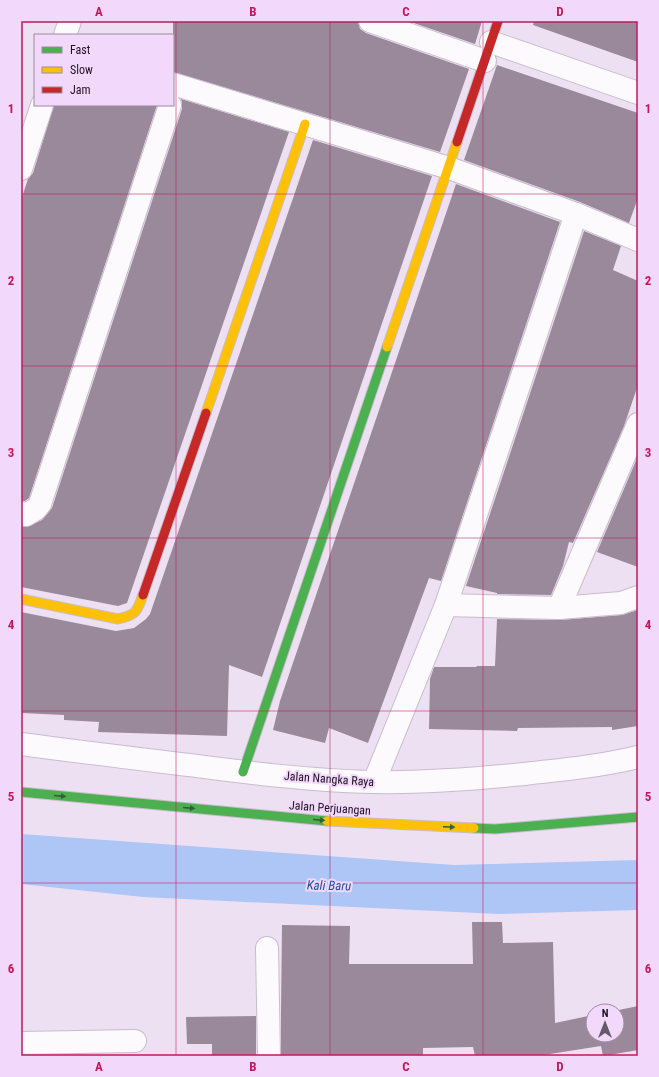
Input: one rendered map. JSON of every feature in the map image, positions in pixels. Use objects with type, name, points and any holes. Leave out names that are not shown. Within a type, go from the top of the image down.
[{"type":"street","points":[[65,34],[70,21]]},
{"type":"street","points":[[370,21],[638,93]]},
{"type":"street","points":[[243,772],[498,21]]},
{"type":"street","points":[[174,93],[305,124],[449,168],[576,214],[638,240]]},
{"type":"street","points":[[21,169],[42,106]]},
{"type":"street","points":[[21,513],[26,515],[36,509],[40,504],[169,106]]},
{"type":"street","points":[[21,599],[118,619],[131,616],[138,610],[305,124]]},
{"type":"street","points":[[374,782],[446,605],[576,214]]},
{"type":"street","points":[[559,608],[638,424]]},
{"type":"street","points":[[446,605],[559,608],[621,603],[638,597]]},
{"type":"street","name":"Jalan Nangka Raya","points":[[21,744],[243,772],[322,780],[374,782],[443,781],[493,778],[617,762],[638,757]]},
{"type":"street","name":"Jalan Perjuangan","points":[[21,792],[329,821],[495,829],[638,817]]},
{"type":"street","points":[[267,948],[269,1056]]},
{"type":"street","points":[[21,1043],[135,1041]]},
{"type":"water","name":"Kali Baru","points":[[21,834],[454,865],[638,860],[638,910],[498,914],[143,897],[21,884]]},
{"type":"building","points":[[173,21],[358,21],[360,29],[366,33],[469,69],[440,152],[174,72]]},
{"type":"building","points":[[408,21],[482,21],[475,44]]},
{"type":"building","points":[[534,21],[638,21],[638,62],[533,25]]},
{"type":"building","points":[[497,65],[638,113],[638,198],[629,223],[580,202],[464,160]]},
{"type":"building","points":[[181,99],[289,132],[127,603],[118,606],[21,587],[21,526],[27,527],[42,520],[52,508],[182,109]]},
{"type":"building","points":[[54,106],[157,106],[29,498],[25,501],[21,501],[21,200],[28,179],[33,173]]},
{"type":"building","points":[[313,140],[432,176],[262,677],[229,665],[227,736],[98,732],[99,722],[64,720],[64,715],[21,713],[21,612],[116,631],[134,628],[150,614]]},
{"type":"building","points":[[456,184],[560,222],[441,581],[429,578],[368,743],[329,728],[325,743],[273,730],[280,701]]},
{"type":"building","points":[[584,231],[621,246],[613,270],[638,281],[638,385],[624,426],[573,543],[569,542],[563,566],[551,595],[497,594],[466,586]]},
{"type":"building","points":[[638,456],[638,567],[597,552]]},
{"type":"building","points":[[638,610],[638,726],[612,730],[612,727],[518,728],[517,731],[429,729],[430,679],[434,667],[495,666],[497,619],[560,620],[622,615]]},
{"type":"building","points":[[472,922],[502,922],[503,943],[553,942],[555,1023],[585,1017],[585,1043],[625,1043],[625,1009],[638,1006],[638,1050],[603,1056],[601,1046],[537,1056],[475,1056],[473,1047],[423,1048],[423,1056],[281,1056],[282,925],[350,926],[349,964],[473,964]]},
{"type":"building","points":[[256,1016],[256,1056],[212,1056],[212,1044],[187,1044],[186,1017]]},
{"type":"traffic: fast","points":[[243,772],[387,347]]},
{"type":"traffic: fast","points":[[21,792],[327,821]]},
{"type":"traffic: fast","points":[[474,828],[495,829],[638,817]]},
{"type":"traffic: slow","points":[[206,413],[305,124]]},
{"type":"traffic: slow","points":[[387,347],[457,142]]},
{"type":"traffic: slow","points":[[21,599],[118,619],[129,616],[135,612],[143,595]]},
{"type":"traffic: slow","points":[[327,821],[474,828]]},
{"type":"traffic: jam","points":[[457,142],[498,21]]},
{"type":"traffic: jam","points":[[143,595],[206,413]]}]
